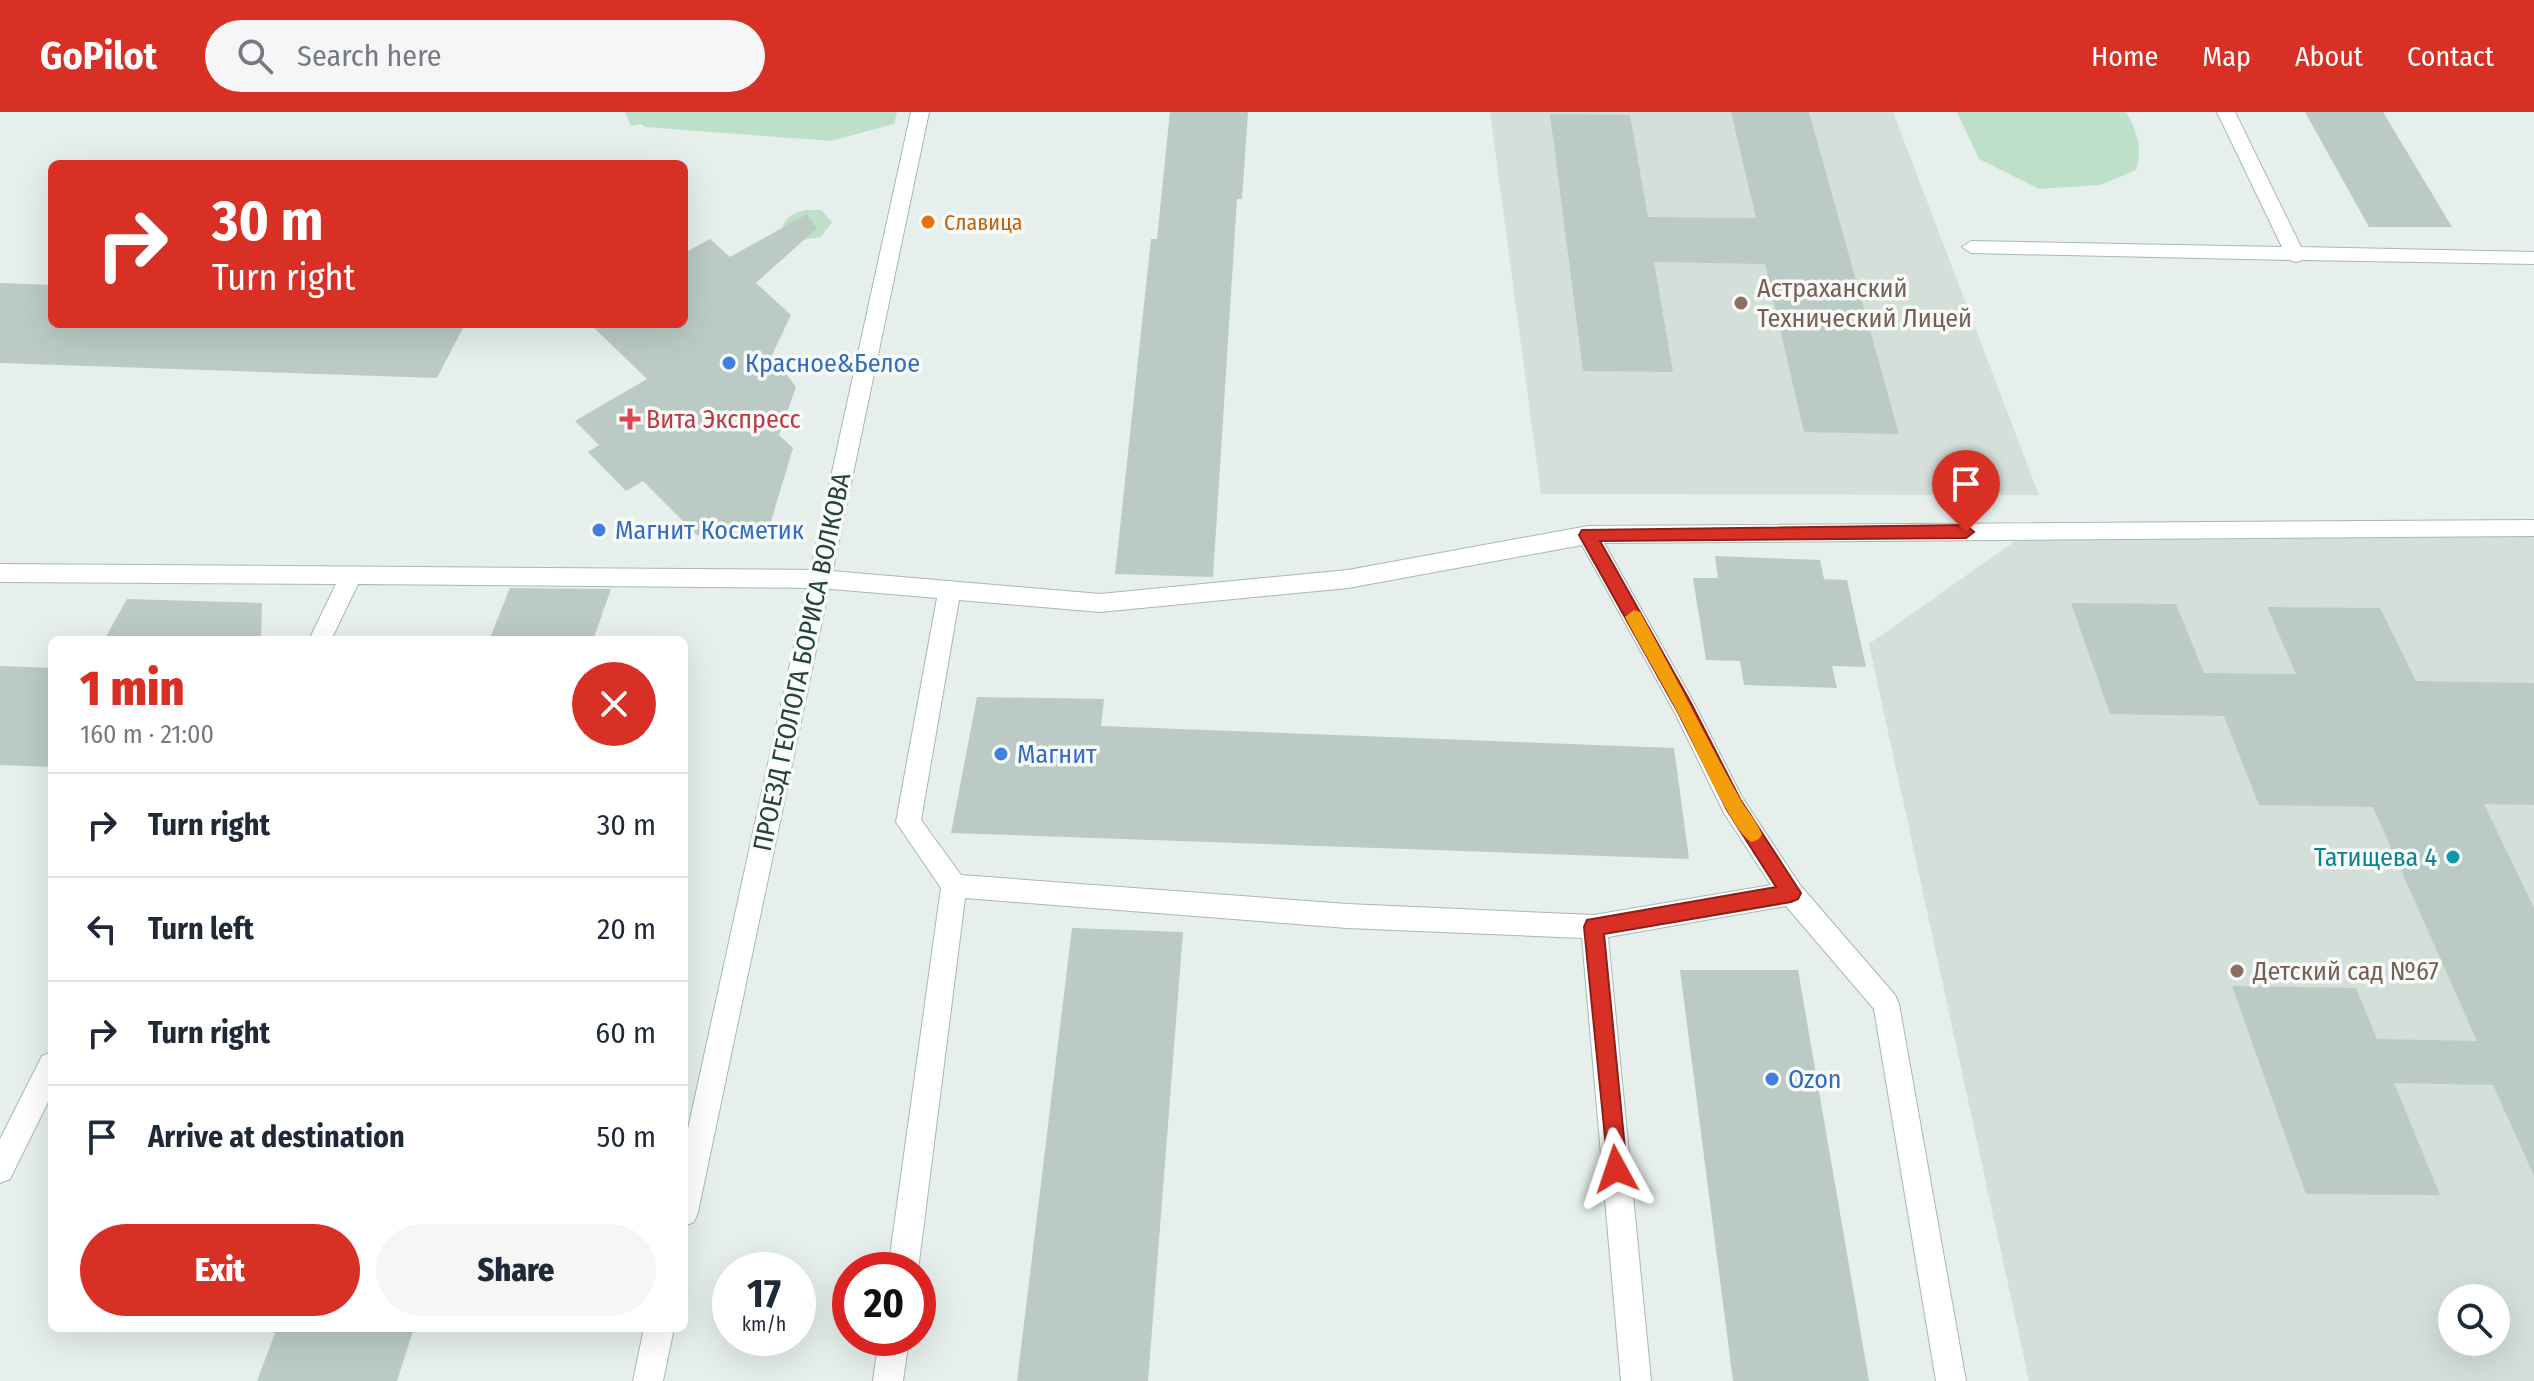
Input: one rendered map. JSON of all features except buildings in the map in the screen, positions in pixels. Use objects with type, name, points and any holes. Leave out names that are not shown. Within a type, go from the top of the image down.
[{"type":"street","name":"ПРОЕЗД ГЕОЛОГА БОРИСА ВОЛКОВА","points":[[688,1193],[920,112]]},
{"type":"street","points":[[2226,112],[2296,256]]},
{"type":"street","points":[[1971,247],[2296,256],[2534,258]]},
{"type":"street","points":[[0,573],[820,579],[1100,603],[1348,579],[1588,535],[2534,528]]},
{"type":"street","points":[[1588,535],[1685,708],[1733,805],[1791,893],[1886,1004],[1951,1381]]},
{"type":"street","points":[[322,636],[351,576]]},
{"type":"street","points":[[905,1252],[954,886],[908,822],[950,590]]},
{"type":"street","points":[[954,886],[1331,915],[1594,927],[1791,893]]},
{"type":"street","points":[[1594,927],[1636,1381]]},
{"type":"street","points":[[0,1169],[48,1073]]},
{"type":"street","points":[[648,1381],[658,1332]]},
{"type":"street","points":[[888,1381],[891,1356]]},
{"type":"shaded area","name":"Астраханский Технический Лицей","points":[[1490,112],[1893,112],[2039,495],[1541,494]]},
{"type":"shaded area","name":"Детский сад №67","points":[[2032,529],[2534,532],[2534,1381],[2029,1381],[1869,644]]},
{"type":"green space","points":[[625,112],[897,112],[894,124],[831,141],[645,127],[641,124],[631,126]]},
{"type":"green space","points":[[1957,112],[2126,112],[2138,140],[2136,170],[2100,185],[2039,189],[1979,159]]},
{"type":"green space","points":[[805,210],[821,210],[832,222],[821,237],[797,241],[782,231],[783,226],[790,217]]},
{"type":"slow traffic","points":[[1634,617],[1685,708],[1733,805],[1752,834]]},
{"type":"place","name":"Славица","points":[[928,222]]},
{"type":"place","name":"Астраханский Технический Лицей","points":[[1741,303]]},
{"type":"place","name":"Красное&Белое","points":[[729,363]]},
{"type":"place","name":"Вита Экспресс","points":[[630,419]]},
{"type":"place","name":"Магнит Косметик","points":[[599,530]]},
{"type":"place","name":"Магнит","points":[[1001,754]]},
{"type":"place","name":"Татищева 4","points":[[2453,857]]},
{"type":"place","name":"Детский сад №67","points":[[2237,971]]},
{"type":"place","name":"Ozon","points":[[1772,1079]]},
{"type":"route","points":[[1616,1169],[1594,927],[1791,893],[1733,805],[1685,708],[1588,535],[1966,532]]}]
